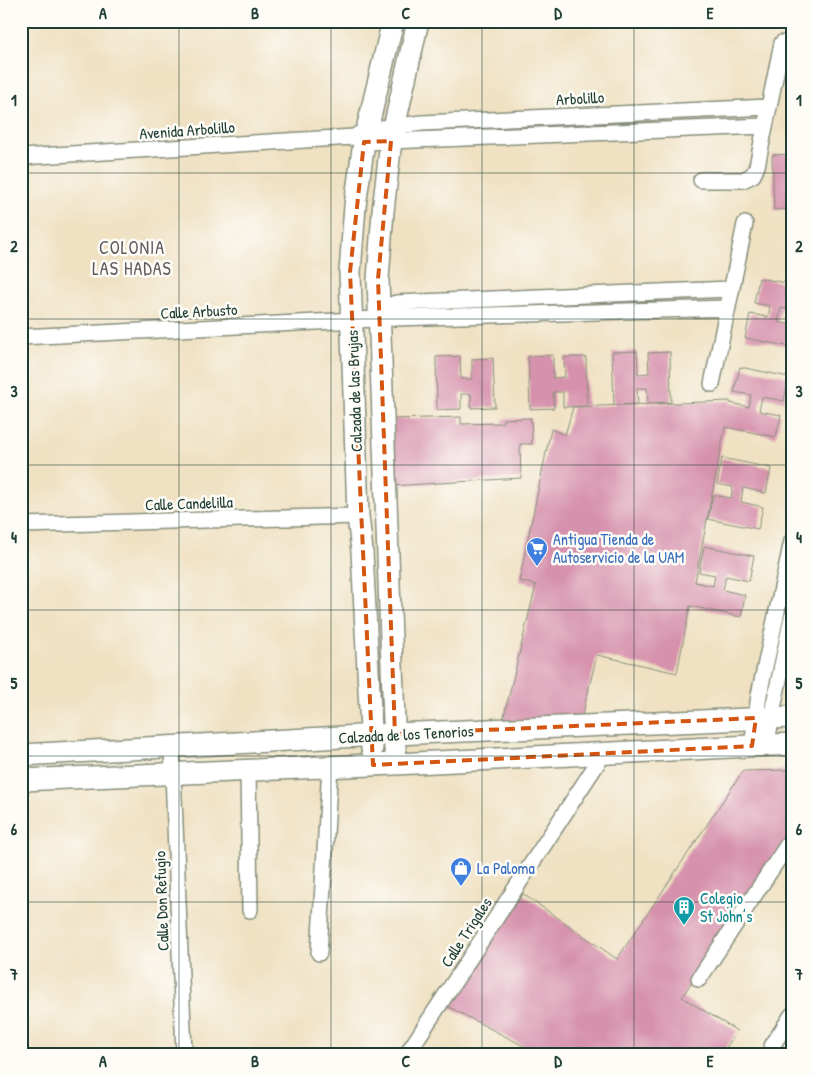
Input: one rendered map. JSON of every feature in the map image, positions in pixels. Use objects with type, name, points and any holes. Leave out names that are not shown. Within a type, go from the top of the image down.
[{"type":"street","name":"Calzada de las Brujas","points":[[373,765],[362,551],[358,516],[350,272],[362,136],[393,21]]},
{"type":"street","name":"Calzada de las Brujas","points":[[396,764],[378,279],[381,230],[392,134],[418,21]]},
{"type":"street","points":[[701,180],[743,180],[754,175],[782,43]]},
{"type":"street","name":"Arbolillo","points":[[392,134],[422,123],[769,107]]},
{"type":"street","points":[[392,134],[765,126]]},
{"type":"street","name":"Avenida Arbolillo","points":[[21,157],[392,134]]},
{"type":"street","points":[[712,384],[745,224]]},
{"type":"street","points":[[379,319],[387,306],[396,303],[731,289]]},
{"type":"street","name":"Calle Arbusto","points":[[21,337],[352,320],[728,308]]},
{"type":"street","points":[[358,516],[386,525]]},
{"type":"street","name":"Calle Candelilla","points":[[21,525],[358,516]]},
{"type":"street","points":[[773,718],[759,695],[792,541]]},
{"type":"street","points":[[760,746],[773,718],[792,617]]},
{"type":"street","points":[[367,650],[391,648]]},
{"type":"street","name":"Calzada de los Tenorios","points":[[21,755],[395,734],[773,718]]},
{"type":"street","name":"Calzada de los Tenorios","points":[[21,780],[173,772],[396,764],[792,744]]},
{"type":"street","name":"Calle Don Refugio","points":[[172,747],[184,1054]]},
{"type":"street","name":"Calle Trigales","points":[[407,1054],[604,753]]},
{"type":"street","points":[[319,953],[330,766]]},
{"type":"street","points":[[248,770],[250,910]]},
{"type":"street","points":[[699,979],[792,838]]},
{"type":"street","points":[[772,1046],[792,1015]]},
{"type":"highlighted area","points":[[391,141],[378,279],[395,734],[756,718],[752,746],[373,765],[350,272],[364,142]]},
{"type":"building","points":[[792,154],[792,209],[774,210],[772,155]]},
{"type":"building","points":[[759,278],[792,284],[792,310],[781,308],[778,322],[792,325],[792,347],[745,338],[750,314],[768,317],[770,306],[754,303]]},
{"type":"building","points":[[637,351],[638,374],[649,373],[648,353],[670,352],[671,402],[648,403],[647,388],[637,388],[638,404],[614,405],[612,352]]},
{"type":"building","points":[[553,355],[553,378],[565,377],[564,357],[586,357],[587,406],[563,407],[563,392],[553,392],[554,408],[530,409],[528,356]]},
{"type":"building","points":[[460,356],[461,379],[472,379],[472,359],[493,358],[495,407],[471,408],[471,394],[461,394],[461,409],[437,410],[436,357]]},
{"type":"building","points":[[740,367],[789,377],[784,401],[762,397],[759,411],[781,415],[776,437],[725,427],[695,582],[713,586],[715,575],[699,572],[704,546],[754,556],[749,581],[726,576],[723,590],[745,595],[741,617],[690,606],[677,673],[597,655],[580,724],[501,728],[536,585],[519,581],[551,429],[565,435],[573,407],[730,401],[730,403],[749,407],[751,395],[734,392]]},
{"type":"building","points":[[461,417],[461,424],[503,423],[503,419],[531,418],[532,444],[520,444],[521,478],[391,486],[393,419]]},
{"type":"building","points":[[722,458],[771,468],[766,493],[743,488],[741,502],[763,507],[758,529],[708,519],[713,495],[731,498],[733,487],[717,484]]},
{"type":"building","name":"Colegio St John’s","points":[[792,770],[792,831],[682,997],[737,1031],[722,1054],[539,1054],[445,1005],[523,894],[617,959],[743,771]]},
{"type":"place","name":"Antigua Tienda de Autoservicio de la UAM","points":[[537,567]]},
{"type":"place","name":"La Paloma","points":[[461,887]]},
{"type":"place","name":"Colegio St John’s","points":[[684,926]]},
{"type":"district","name":"COLONIA LAS HADAS","points":[[132,257]]}]
